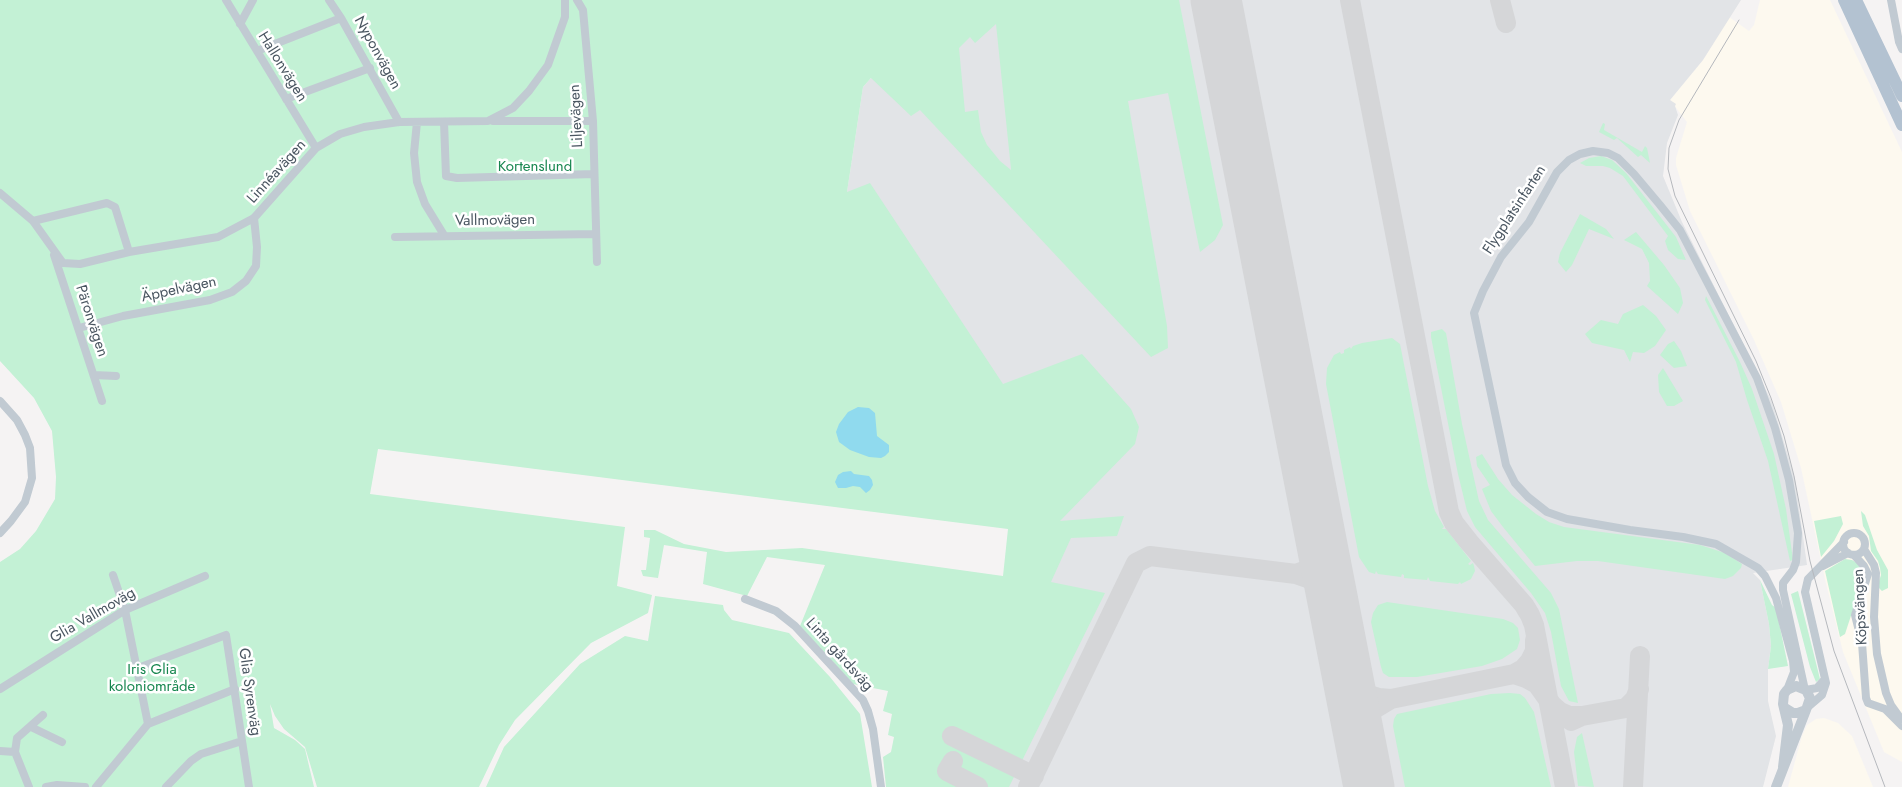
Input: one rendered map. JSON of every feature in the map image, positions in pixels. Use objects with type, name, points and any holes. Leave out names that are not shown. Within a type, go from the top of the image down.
[{"type":"main road","points":[[1844,0],[1898,104],[1902,125]]},
{"type":"main road","points":[[1856,0],[1902,96]]},
{"type":"street","name":"Hallonvägen","points":[[226,0],[316,148]]},
{"type":"street","points":[[240,24],[253,0]]},
{"type":"street","name":"Nyponvägen","points":[[329,0],[342,18],[398,122]]},
{"type":"street","name":"Linnéavägen","points":[[0,193],[33,221],[63,263],[80,264],[129,252],[218,237],[254,218],[316,148],[340,134],[364,127],[398,122],[488,120],[513,108],[529,91],[548,65],[565,17],[565,0]]},
{"type":"street","name":"Liljevägen","points":[[577,0],[583,10],[593,121],[597,262]]},
{"type":"street","points":[[1891,0],[1902,49]]},
{"type":"street","points":[[257,51],[342,18]]},
{"type":"street","points":[[286,99],[370,68]]},
{"type":"street","points":[[488,120],[593,121]]},
{"type":"street","points":[[417,122],[414,152],[417,182],[424,204],[444,235]]},
{"type":"street","points":[[444,122],[446,176],[457,178],[594,174]]},
{"type":"street","name":"Flygplatsinfarten","points":[[1787,690],[1794,672],[1793,662],[1776,598],[1765,576],[1758,568],[1716,544],[1683,536],[1630,530],[1567,519],[1548,512],[1528,497],[1515,483],[1506,465],[1474,314],[1483,291],[1501,257],[1528,222],[1557,172],[1569,160],[1580,154],[1593,151],[1608,153],[1618,158],[1634,174],[1680,230],[1757,378],[1775,428],[1787,472],[1798,533],[1796,562],[1783,583],[1783,590],[1806,690]]},
{"type":"street","points":[[33,221],[107,203],[115,207],[129,252]]},
{"type":"street","name":"Äppelvägen","points":[[79,328],[123,316],[210,300],[232,292],[246,281],[256,266],[257,248],[254,218]]},
{"type":"street","name":"Vallmovägen","points":[[395,237],[596,234]]},
{"type":"street","name":"Päronvägen","points":[[52,250],[102,401]]},
{"type":"street","points":[[94,375],[116,376]]},
{"type":"street","points":[[0,401],[17,420],[25,435],[30,448],[32,478],[25,502],[11,522],[0,533]]},
{"type":"street","points":[[1857,534],[1864,540],[1864,549],[1860,553],[1851,554],[1844,548],[1844,542],[1848,535],[1857,534]]},
{"type":"street","name":"Köpsvängen","points":[[1825,679],[1806,592],[1808,580],[1844,542]]},
{"type":"street","name":"Köpsvängen","points":[[1864,549],[1874,565],[1876,573],[1874,617],[1877,654],[1886,693],[1891,706],[1902,720]]},
{"type":"street","name":"Köpsvängen","points":[[1821,567],[1851,554],[1864,566],[1868,574],[1856,614],[1862,643],[1866,698],[1868,703],[1885,709],[1902,726]]},
{"type":"street","points":[[113,575],[125,610],[148,724]]},
{"type":"street","name":"Glia Vallmoväg","points":[[0,689],[125,610],[205,576]]},
{"type":"street","name":"Linta gårdsväg","points":[[745,599],[776,611],[795,626],[863,700],[872,722],[881,787]]},
{"type":"street","name":"Glia Syrenväg","points":[[138,668],[226,635],[250,787]]},
{"type":"street","points":[[1783,767],[1788,725],[1782,699],[1787,690],[1796,686],[1806,690],[1817,688],[1825,679]]},
{"type":"street","points":[[1785,708],[1798,714],[1807,708],[1822,695],[1826,686],[1825,679]]},
{"type":"street","points":[[96,787],[148,724],[235,688]]},
{"type":"street","points":[[1776,787],[1807,708],[1810,698],[1806,690]]},
{"type":"street","points":[[30,787],[15,752],[17,738],[43,715]]},
{"type":"street","points":[[31,727],[62,742]]},
{"type":"street","points":[[166,787],[191,761],[201,754],[242,740]]},
{"type":"street","points":[[0,751],[15,752]]},
{"type":"street","points":[[46,787],[57,785],[85,787]]},
{"type":"shaded area","points":[[961,0],[1741,0],[1703,60],[1670,100],[1676,104],[1678,115],[1667,143],[1663,176],[1682,222],[1772,402],[1795,479],[1807,565],[1753,573],[1760,580],[1769,624],[1771,646],[1768,669],[1768,701],[1776,736],[1763,787],[924,787],[1050,515],[847,192],[863,87],[880,68]]},
{"type":"shaded area","points":[[1760,0],[1830,0],[1902,152],[1902,762],[1884,752],[1843,652],[1801,468],[1781,402],[1754,340],[1690,211],[1676,165],[1676,158],[1687,122],[1670,100],[1703,60],[1729,17],[1749,31],[1754,25]]},
{"type":"shaded area","points":[[1824,718],[1838,723],[1852,736],[1873,787],[1788,787],[1802,736],[1807,725],[1816,719]]},
{"type":"green space","points":[[0,0],[1179,0],[1223,225],[1215,240],[1200,252],[1168,93],[1128,101],[1167,326],[1168,348],[1151,357],[920,110],[911,116],[871,78],[863,87],[847,192],[870,183],[1003,384],[1082,354],[1131,409],[1139,427],[1135,444],[1060,521],[1124,516],[1117,536],[1071,538],[1051,582],[1105,593],[1009,787],[886,787],[883,757],[891,752],[894,737],[888,735],[892,714],[883,711],[888,691],[853,684],[800,626],[825,565],[767,557],[747,596],[703,584],[707,552],[664,545],[658,578],[643,576],[641,570],[646,570],[650,538],[644,537],[644,530],[655,530],[684,544],[726,552],[802,548],[1003,576],[1008,529],[378,449],[370,494],[625,527],[617,586],[652,595],[648,613],[591,643],[515,720],[499,745],[479,787],[317,787],[305,747],[284,729],[275,716],[270,704],[274,728],[295,740],[305,749],[314,787],[0,787],[0,562],[20,549],[36,531],[55,499],[56,477],[52,431],[34,398],[0,361]],"holes":[[[996,24],[1011,170],[1000,161],[987,145],[981,132],[978,110],[965,112],[959,48],[970,37],[975,43]]]},
{"type":"green space","points":[[1603,123],[1605,124],[1604,130],[1642,152],[1645,146],[1650,163],[1641,155],[1638,157],[1617,138],[1614,140],[1599,132]]},
{"type":"green space","points":[[1601,156],[1612,160],[1626,173],[1676,237],[1686,260],[1678,259],[1668,250],[1665,241],[1668,236],[1623,176],[1610,168],[1586,166],[1580,163],[1589,158]]},
{"type":"green space","points":[[1580,214],[1606,229],[1614,239],[1589,229],[1572,265],[1566,272],[1558,262],[1560,253]]},
{"type":"green space","points":[[1636,232],[1664,265],[1680,288],[1683,303],[1678,314],[1647,286],[1650,281],[1649,263],[1642,249],[1624,240]]},
{"type":"green space","points":[[1706,296],[1752,389],[1774,454],[1786,509],[1793,560],[1790,561],[1768,461],[1736,362],[1705,300]]},
{"type":"green space","points":[[1643,305],[1656,316],[1666,330],[1655,346],[1644,353],[1633,352],[1630,362],[1624,350],[1592,343],[1585,334],[1601,320],[1618,324],[1623,314]]},
{"type":"green space","points":[[1442,329],[1446,333],[1462,424],[1479,501],[1488,520],[1551,593],[1559,609],[1578,703],[1569,701],[1561,686],[1551,632],[1545,613],[1531,593],[1475,527],[1467,511],[1431,337],[1431,332]]},
{"type":"green space","points":[[1392,338],[1400,344],[1428,486],[1435,511],[1444,527],[1442,529],[1446,529],[1471,561],[1468,564],[1473,563],[1474,566],[1475,571],[1471,579],[1461,584],[1460,582],[1458,584],[1430,581],[1428,577],[1427,580],[1404,578],[1402,574],[1401,577],[1378,574],[1376,571],[1375,574],[1369,572],[1359,557],[1326,384],[1327,368],[1334,355],[1340,352],[1341,354],[1344,353],[1344,350],[1350,347],[1351,349],[1353,346],[1362,343]]},
{"type":"green space","points":[[1674,341],[1681,351],[1687,366],[1674,368],[1660,355],[1668,344]]},
{"type":"green space","points":[[1663,368],[1683,401],[1674,406],[1667,406],[1659,392],[1658,375]]},
{"type":"green space","points":[[1482,454],[1498,479],[1512,495],[1549,522],[1564,527],[1700,545],[1725,553],[1742,564],[1741,568],[1733,576],[1725,579],[1598,561],[1577,561],[1535,566],[1491,511],[1482,489],[1490,485],[1477,466],[1476,457]]},
{"type":"green space","points":[[1861,511],[1865,515],[1877,550],[1888,570],[1888,588],[1882,591],[1878,584],[1881,575],[1880,568],[1878,561],[1871,551],[1869,536],[1863,526]]},
{"type":"green space","points":[[1841,516],[1843,524],[1834,541],[1821,557],[1814,521]]},
{"type":"green space","points":[[1845,559],[1857,563],[1863,571],[1863,579],[1845,634],[1840,637],[1825,571]]},
{"type":"green space","points":[[1760,580],[1772,605],[1776,608],[1788,666],[1768,669],[1771,646],[1769,624]]},
{"type":"green space","points":[[1798,591],[1820,679],[1816,682],[1810,667],[1791,594]]},
{"type":"green space","points":[[655,596],[723,605],[724,610],[732,620],[789,633],[830,677],[860,714],[872,787],[486,787],[504,747],[580,664],[625,636],[648,641]]},
{"type":"green space","points":[[1387,602],[1503,619],[1513,623],[1518,628],[1520,640],[1517,649],[1502,659],[1482,666],[1417,677],[1389,677],[1383,673],[1381,667],[1371,622],[1373,613],[1378,605]]},
{"type":"green space","points":[[1491,694],[1520,694],[1534,712],[1551,787],[1405,787],[1393,726],[1397,714]]},
{"type":"green space","points":[[1582,733],[1594,787],[1578,786],[1574,752],[1577,737]]},
{"type":"water","points":[[858,407],[869,408],[875,413],[877,436],[889,445],[889,452],[881,458],[869,457],[850,450],[839,442],[836,432],[839,424],[848,412]]},
{"type":"water","points":[[851,471],[854,474],[869,476],[873,485],[870,490],[866,493],[860,487],[838,488],[835,482],[838,475]]},
{"type":"taxiway","points":[[1350,0],[1449,512],[1454,523],[1524,605],[1530,615],[1534,625],[1565,787]]},
{"type":"taxiway","points":[[1500,0],[1506,23]]},
{"type":"taxiway","points":[[1321,540],[1322,552],[1317,562],[1307,570],[1296,574],[1316,581],[1326,589],[1333,603]]},
{"type":"taxiway","points":[[1028,787],[1136,563],[1150,556],[1296,574]]},
{"type":"taxiway","points":[[1535,640],[1535,651],[1530,661],[1523,669],[1514,674],[1537,684],[1552,705],[1560,712],[1569,716],[1582,716]]},
{"type":"taxiway","points":[[1633,787],[1640,656]]},
{"type":"taxiway","points":[[1347,674],[1356,686],[1366,694],[1391,699],[1371,711],[1364,721],[1359,736]]},
{"type":"taxiway","points":[[1391,699],[1514,674]]},
{"type":"taxiway","points":[[1571,721],[1582,716],[1626,708],[1635,699],[1639,689]]},
{"type":"taxiway","points":[[952,736],[1034,776]]},
{"type":"taxiway","points":[[953,761],[947,771],[978,787]]},
{"type":"runway","points":[[1216,0],[1369,787]]},
{"type":"tram line","points":[[1739,20],[1679,120],[1669,148],[1668,169],[1675,196],[1756,361],[1771,398],[1784,436],[1794,476],[1810,561],[1834,651],[1885,787]]},
{"type":"park label","name":"Kortenslund","points":[[535,167]]},
{"type":"park label","name":"Iris Glia koloniområde","points":[[152,678]]}]
